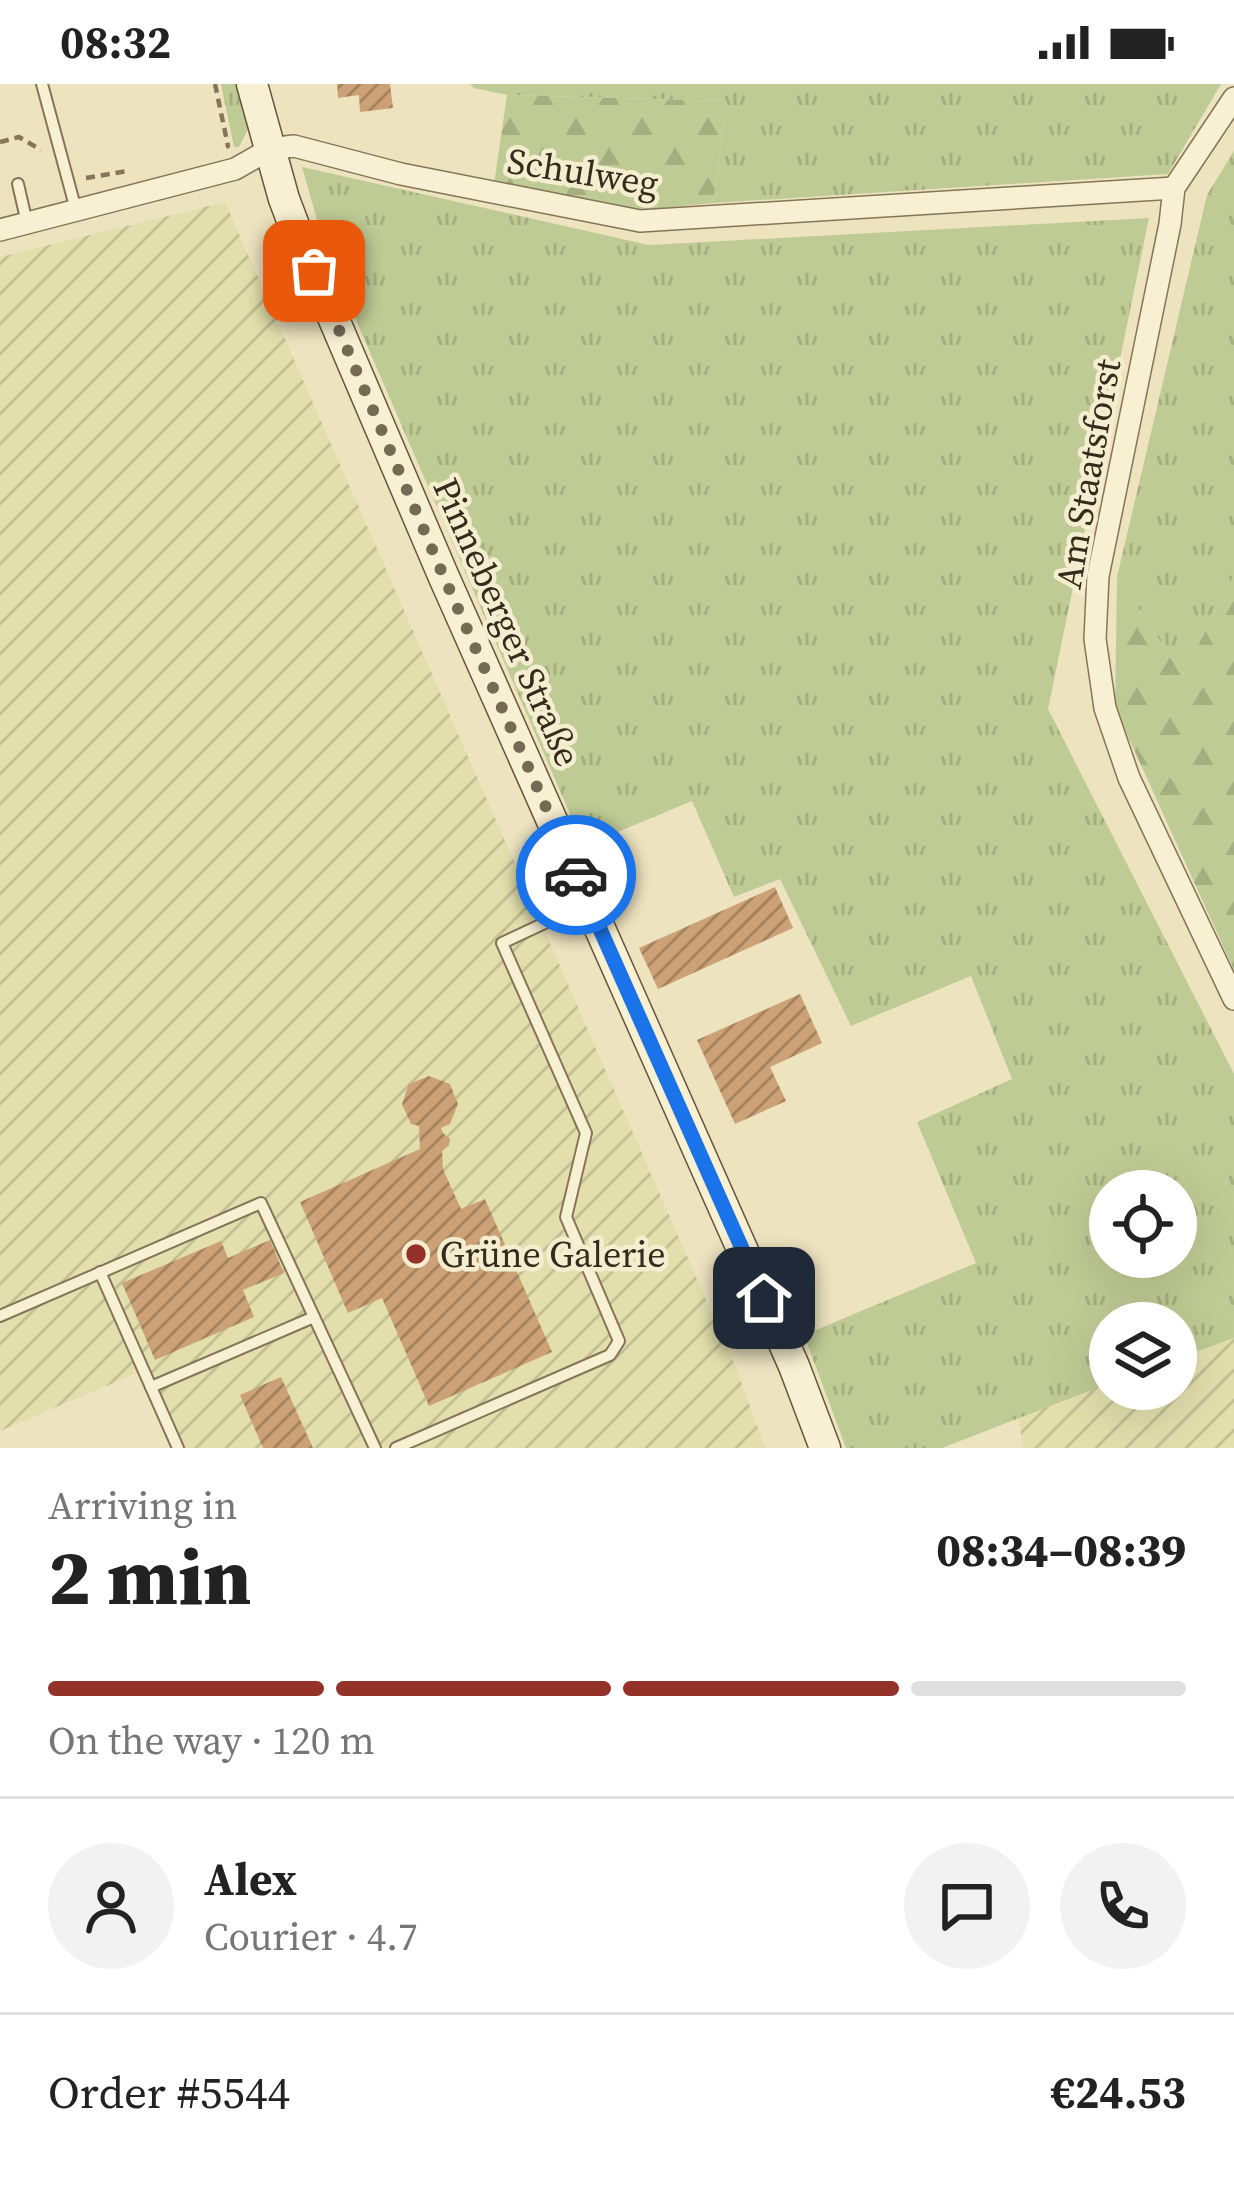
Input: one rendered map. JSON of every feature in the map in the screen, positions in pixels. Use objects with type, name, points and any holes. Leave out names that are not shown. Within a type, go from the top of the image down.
[{"type":"main road","name":"Pinneberger Straße","points":[[252,84],[295,228],[443,575],[794,1366],[825,1448]]},
{"type":"street","name":"Am Staatsforst","points":[[1234,98],[1174,188],[1098,576],[1095,639],[1106,709],[1130,778],[1234,999]]},
{"type":"street","name":"Schulweg","points":[[270,149],[294,146],[401,174],[640,221],[1174,188]]},
{"type":"street","points":[[0,230],[235,169],[270,149]]},
{"type":"lane","points":[[41,84],[76,210]]},
{"type":"lane","points":[[18,184],[27,223]]},
{"type":"lane","points":[[396,1448],[610,1355],[619,1341],[566,1217],[586,1133],[502,943],[588,902]]},
{"type":"lane","points":[[0,1316],[262,1203],[375,1448]]},
{"type":"lane","points":[[100,1272],[178,1448]]},
{"type":"lane","points":[[151,1387],[314,1317]]},
{"type":"path","points":[[215,84],[228,146],[219,151]]},
{"type":"path","points":[[0,142],[19,137],[88,179],[131,170]]},
{"type":"shaded area","points":[[225,202],[736,1368],[765,1448],[171,1448],[139,1372],[0,1431],[0,257]]},
{"type":"shaded area","points":[[1234,1338],[1234,1448],[1023,1448],[1018,1416],[1089,1391],[1089,1410],[1197,1410],[1197,1351]]},
{"type":"green space","points":[[221,84],[240,84],[249,127],[239,147],[234,147]]},
{"type":"green space","points":[[470,84],[1221,84],[1168,174],[713,203],[727,101],[507,95]]},
{"type":"green space","points":[[507,95],[727,101],[713,203],[643,210],[494,184]]},
{"type":"green space","points":[[1234,151],[1234,575],[1183,675],[1117,577],[1207,195]]},
{"type":"green space","points":[[302,167],[649,245],[1149,218],[1048,709],[1234,1074],[1234,1338],[1197,1351],[1197,1302],[1089,1302],[1089,1391],[942,1448],[846,1448],[804,1335],[976,1263],[917,1122],[1012,1079],[971,976],[851,1026],[780,879],[734,897],[692,801],[584,846],[326,251]]},
{"type":"green space","points":[[1234,575],[1234,970],[1115,708],[1117,577],[1183,675]]},
{"type":"building","points":[[337,84],[390,84],[393,108],[360,112],[359,95],[338,98]]},
{"type":"building","points":[[775,887],[793,928],[658,989],[639,948]]},
{"type":"building","points":[[800,994],[822,1043],[770,1067],[786,1101],[735,1124],[697,1040]]},
{"type":"building","name":"Grüne Galerie","points":[[429,1076],[450,1084],[458,1104],[450,1124],[441,1128],[450,1139],[442,1151],[443,1169],[461,1209],[485,1199],[552,1352],[429,1406],[382,1298],[348,1313],[300,1202],[420,1149],[419,1126],[411,1124],[402,1104],[409,1084]]},
{"type":"building","points":[[270,1240],[284,1273],[243,1290],[254,1317],[155,1360],[122,1283],[221,1241],[228,1258]]},
{"type":"building","points":[[281,1377],[313,1448],[263,1448],[240,1395]]},
{"type":"way so far","points":[[314,271],[576,875]]},
{"type":"place","name":"Grüne Galerie","points":[[416,1254]]},
{"type":"route","points":[[576,875],[764,1298]]}]
